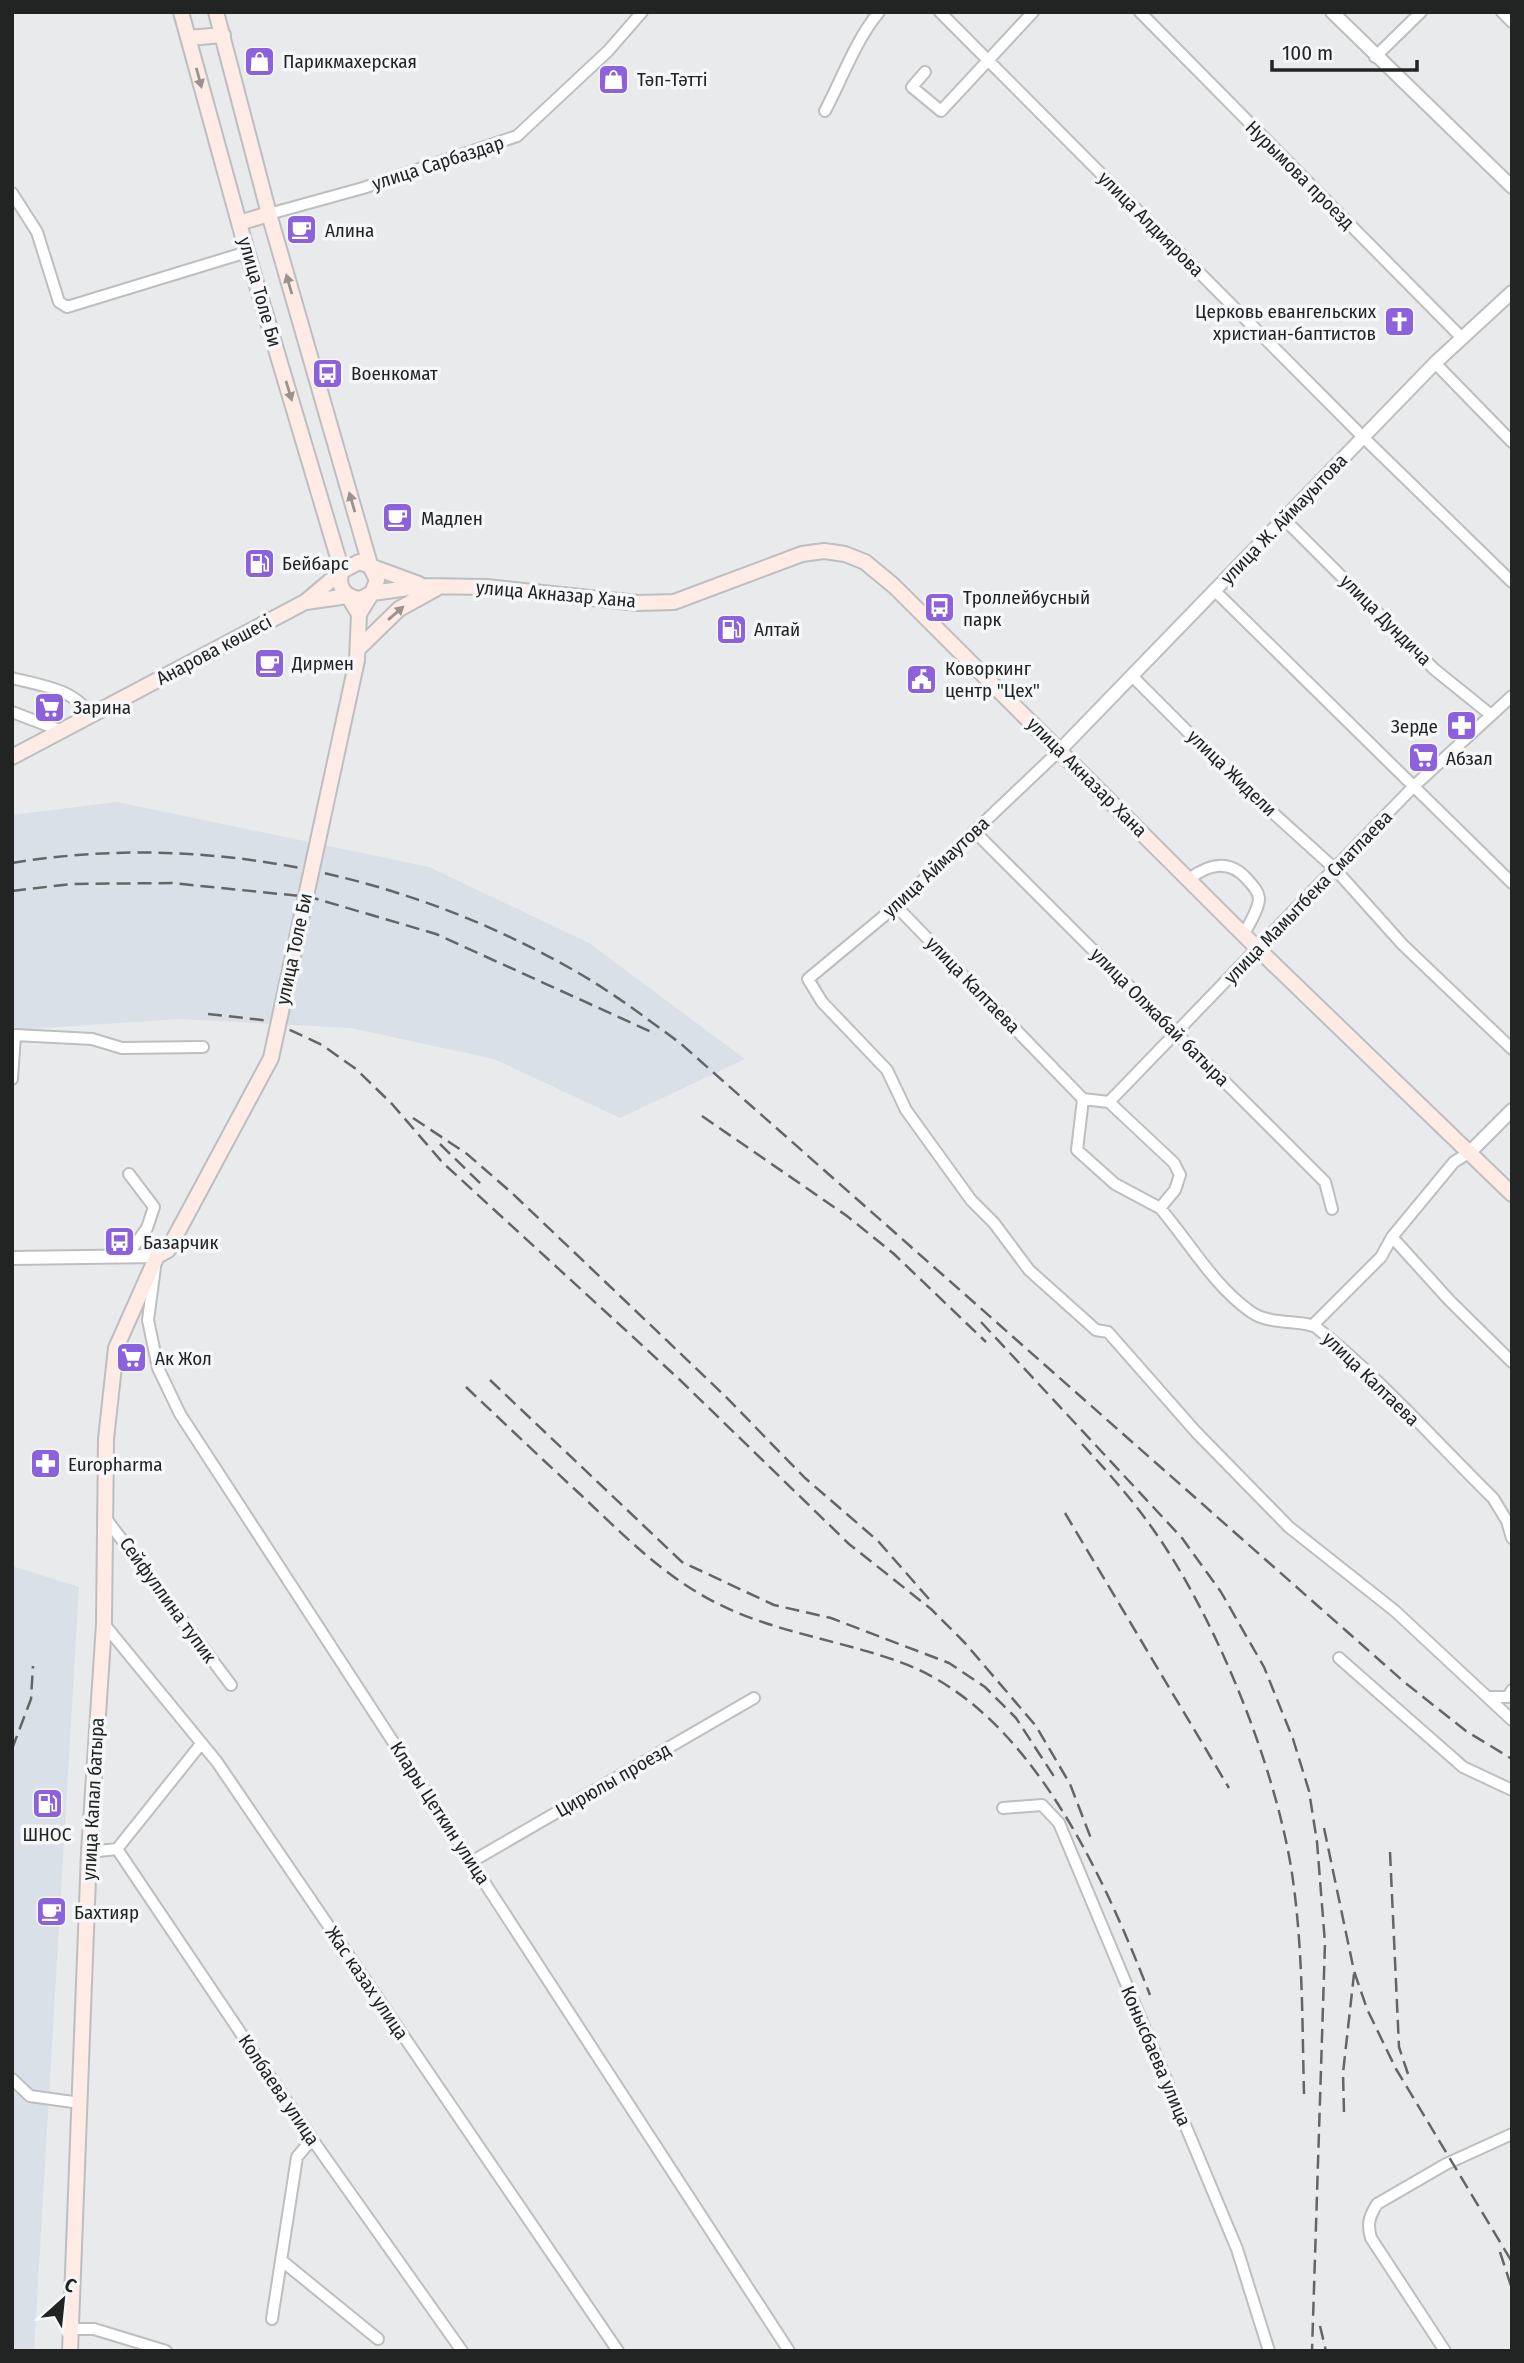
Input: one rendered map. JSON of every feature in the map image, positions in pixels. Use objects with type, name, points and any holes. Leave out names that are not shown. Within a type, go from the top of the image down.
[{"type":"main road","name":"улица Толе Би","points":[[181,12],[247,252],[342,571]]},
{"type":"main road","name":"улица Толе Би","points":[[216,12],[269,214],[371,568]]},
{"type":"main road","points":[[188,38],[223,35]]},
{"type":"main road","points":[[239,223],[269,214]]},
{"type":"main road","name":"улица Акназар Хана","points":[[372,593],[424,586],[487,587],[638,603],[674,602],[803,554],[824,551],[845,554],[864,562],[894,586],[1258,949],[1512,1194]]},
{"type":"main road","points":[[305,602],[342,571],[359,562],[371,568],[377,580],[359,614],[340,583],[342,571]]},
{"type":"main road","name":"улица Акназар Хана","points":[[371,568],[424,586]]},
{"type":"main road","points":[[357,655],[399,609],[441,586]]},
{"type":"main road","points":[[305,602],[348,596],[360,599],[372,593]]},
{"type":"main road","name":"Анарова көшесі","points":[[12,757],[305,602]]},
{"type":"main road","name":"улица Толе Би","points":[[163,1253],[271,1058],[357,655],[359,614]]},
{"type":"main road","name":"улица Капал батыра","points":[[71,2351],[89,1852],[104,1625],[106,1439],[116,1348],[163,1253]]},
{"type":"street","name":"улица Сарбаздар","points":[[269,214],[363,188],[517,136],[608,51],[642,12]]},
{"type":"street","points":[[825,111],[849,65],[859,36],[880,12]]},
{"type":"street","name":"улица Алдиярова","points":[[940,12],[1363,437],[1512,582]]},
{"type":"street","points":[[925,72],[912,88],[941,111],[987,58],[1033,12]]},
{"type":"street","name":"Нурымова проезд","points":[[1140,12],[1461,337]]},
{"type":"street","points":[[1332,12],[1375,57],[1512,187]]},
{"type":"street","points":[[1375,57],[1421,12]]},
{"type":"street","points":[[1502,12],[1512,22]]},
{"type":"street","points":[[12,193],[37,232],[59,302],[67,307],[247,252]]},
{"type":"street","name":"улица Ж. Аймауытова","points":[[1060,750],[1435,363],[1512,292]]},
{"type":"street","points":[[1435,363],[1512,442]]},
{"type":"street","name":"улица Дундича","points":[[1285,520],[1434,669],[1490,716]]},
{"type":"street","points":[[1214,590],[1512,883]]},
{"type":"street","name":"улица Жидели","points":[[1132,676],[1230,774],[1334,868],[1403,945],[1512,1049]]},
{"type":"street","points":[[12,678],[66,694],[85,705],[90,716]]},
{"type":"street","name":"улица Мамытбека Сматлаева","points":[[1109,1102],[1413,787],[1512,696]]},
{"type":"street","points":[[12,712],[62,731]]},
{"type":"street","name":"улица Аймаутова","points":[[1060,750],[896,906],[808,979],[822,1002],[887,1070],[906,1110],[971,1200],[994,1223],[1029,1270],[1097,1330],[1108,1332],[1196,1432],[1289,1527],[1395,1611],[1488,1697]]},
{"type":"street","name":"улица Олжабай батыра","points":[[974,831],[1325,1182],[1332,1209]]},
{"type":"street","points":[[1189,879],[1213,866],[1226,865],[1239,870],[1257,890],[1259,898],[1244,934]]},
{"type":"street","name":"улица Калтаева","points":[[896,906],[1083,1099]]},
{"type":"street","points":[[12,1079],[15,1035],[92,1039],[122,1048],[203,1047]]},
{"type":"street","points":[[1083,1099],[1109,1102],[1174,1163],[1180,1175],[1175,1189],[1160,1208],[1115,1184],[1077,1150],[1083,1099]]},
{"type":"street","points":[[1313,1325],[1381,1257],[1392,1237],[1454,1162],[1470,1152],[1512,1110]]},
{"type":"street","points":[[127,1256],[147,1228],[154,1207],[129,1174]]},
{"type":"street","name":"улица Калтаева","points":[[1160,1208],[1213,1275],[1252,1312],[1273,1322],[1313,1325],[1347,1353],[1493,1498],[1507,1521],[1512,1538]]},
{"type":"street","points":[[1392,1237],[1450,1301],[1512,1362]]},
{"type":"street","points":[[12,1258],[163,1253]]},
{"type":"street","name":"Клары Цеткин улица","points":[[163,1253],[148,1320],[158,1368],[180,1414],[789,2351]]},
{"type":"street","name":"Сейфуллина тупик","points":[[104,1516],[231,1685]]},
{"type":"street","name":"Жас казах улица","points":[[104,1625],[201,1744],[618,2351]]},
{"type":"street","points":[[1339,1658],[1463,1767],[1512,1790]]},
{"type":"street","points":[[1488,1697],[1508,1697],[1512,1690]]},
{"type":"street","points":[[1488,1697],[1512,1720]]},
{"type":"street","name":"Цирюлы проезд","points":[[471,1862],[754,1698]]},
{"type":"street","points":[[89,1852],[117,1849],[201,1744]]},
{"type":"street","name":"Конысбаева улица","points":[[1003,1808],[1042,1805],[1059,1823],[1237,2249],[1269,2351]]},
{"type":"street","name":"Колбаева улица","points":[[117,1849],[312,2139],[462,2351]]},
{"type":"street","points":[[12,2079],[30,2096],[80,2103]]},
{"type":"street","points":[[1445,2351],[1371,2238],[1368,2227],[1370,2216],[1377,2204],[1446,2164],[1512,2134]]},
{"type":"street","points":[[272,2319],[296,2157],[312,2139]]},
{"type":"street","points":[[281,2260],[378,2339]]},
{"type":"street","points":[[71,2329],[93,2329],[166,2351]]},
{"type":"shaded area","points":[[117,802],[429,867],[589,943],[745,1059],[620,1118],[494,1059],[351,1028],[180,1019],[12,1030],[12,815]]},
{"type":"shaded area","points":[[12,1566],[79,1587],[34,2351],[12,2351]]},
{"type":"railway","points":[[12,863],[85,854],[158,853],[231,858],[303,869],[374,886],[443,909],[510,937],[589,979],[680,1043],[1403,1681],[1466,1731],[1512,1759]]},
{"type":"railway","points":[[12,891],[71,884],[172,883],[310,897],[436,934],[656,1034]]},
{"type":"railway","points":[[208,1014],[271,1021],[322,1045],[356,1069],[392,1104],[443,1163],[680,1380],[849,1544],[931,1609],[965,1643],[1036,1726],[1070,1784],[1092,1841]]},
{"type":"railway","points":[[702,1116],[847,1216],[894,1254],[986,1342]]},
{"type":"railway","points":[[413,1118],[467,1154],[512,1193],[725,1396],[805,1478],[878,1541],[929,1599]]},
{"type":"railway","points":[[440,1144],[485,1188]]},
{"type":"railway","points":[[981,1322],[1182,1538],[1221,1592],[1264,1667],[1293,1739],[1309,1791],[1317,1842],[1325,1943],[1312,2351]]},
{"type":"railway","points":[[490,1380],[682,1562],[774,1605],[831,1618],[949,1663],[985,1687],[1016,1718],[1057,1781]]},
{"type":"railway","points":[[466,1387],[636,1546],[695,1591],[744,1615],[900,1662],[946,1685],[987,1717],[1024,1756],[1085,1849],[1150,1995]]},
{"type":"railway","points":[[1082,1444],[1134,1504],[1174,1561],[1218,1644],[1255,1735],[1282,1825],[1295,1895],[1301,1980],[1304,2094]]},
{"type":"railway","points":[[1065,1513],[1229,1788]]},
{"type":"railway","points":[[12,1749],[31,1699],[33,1666]]},
{"type":"railway","points":[[1324,1828],[1354,1971],[1367,2009],[1396,2069],[1512,2262]]},
{"type":"railway","points":[[1390,1852],[1399,2047],[1408,2074]]},
{"type":"railway","points":[[1344,2112],[1343,2073],[1354,1974]]},
{"type":"railway","points":[[1500,2252],[1512,2289]]},
{"type":"railway","points":[[1320,2326],[1326,2351]]},
{"type":"place","name":"Парикмахерская","points":[[260,61]]},
{"type":"place","name":"Тәп-Тәтті","points":[[614,79]]},
{"type":"place","name":"Алина","points":[[302,230]]},
{"type":"place","name":"Церковь евангельских христиан-баптистов","points":[[1399,322]]},
{"type":"place","name":"Военкомат","points":[[328,373]]},
{"type":"place","name":"Мадлен","points":[[398,518]]},
{"type":"place","name":"Бейбарс","points":[[259,563]]},
{"type":"place","name":"Троллейбусный парк","points":[[940,608]]},
{"type":"place","name":"Алтай","points":[[731,629]]},
{"type":"place","name":"Дирмен","points":[[269,663]]},
{"type":"place","name":"Коворкинг центр \"Цех\"","points":[[922,679]]},
{"type":"place","name":"Зарина","points":[[50,707]]},
{"type":"place","name":"Зерде","points":[[1461,726]]},
{"type":"place","name":"Абзал","points":[[1423,758]]},
{"type":"place","name":"Базарчик","points":[[120,1242]]},
{"type":"place","name":"Ак Жол","points":[[132,1358]]},
{"type":"place","name":"Europharma","points":[[45,1464]]},
{"type":"place","name":"ШНОС","points":[[47,1803]]},
{"type":"place","name":"Бахтияр","points":[[51,1912]]}]
